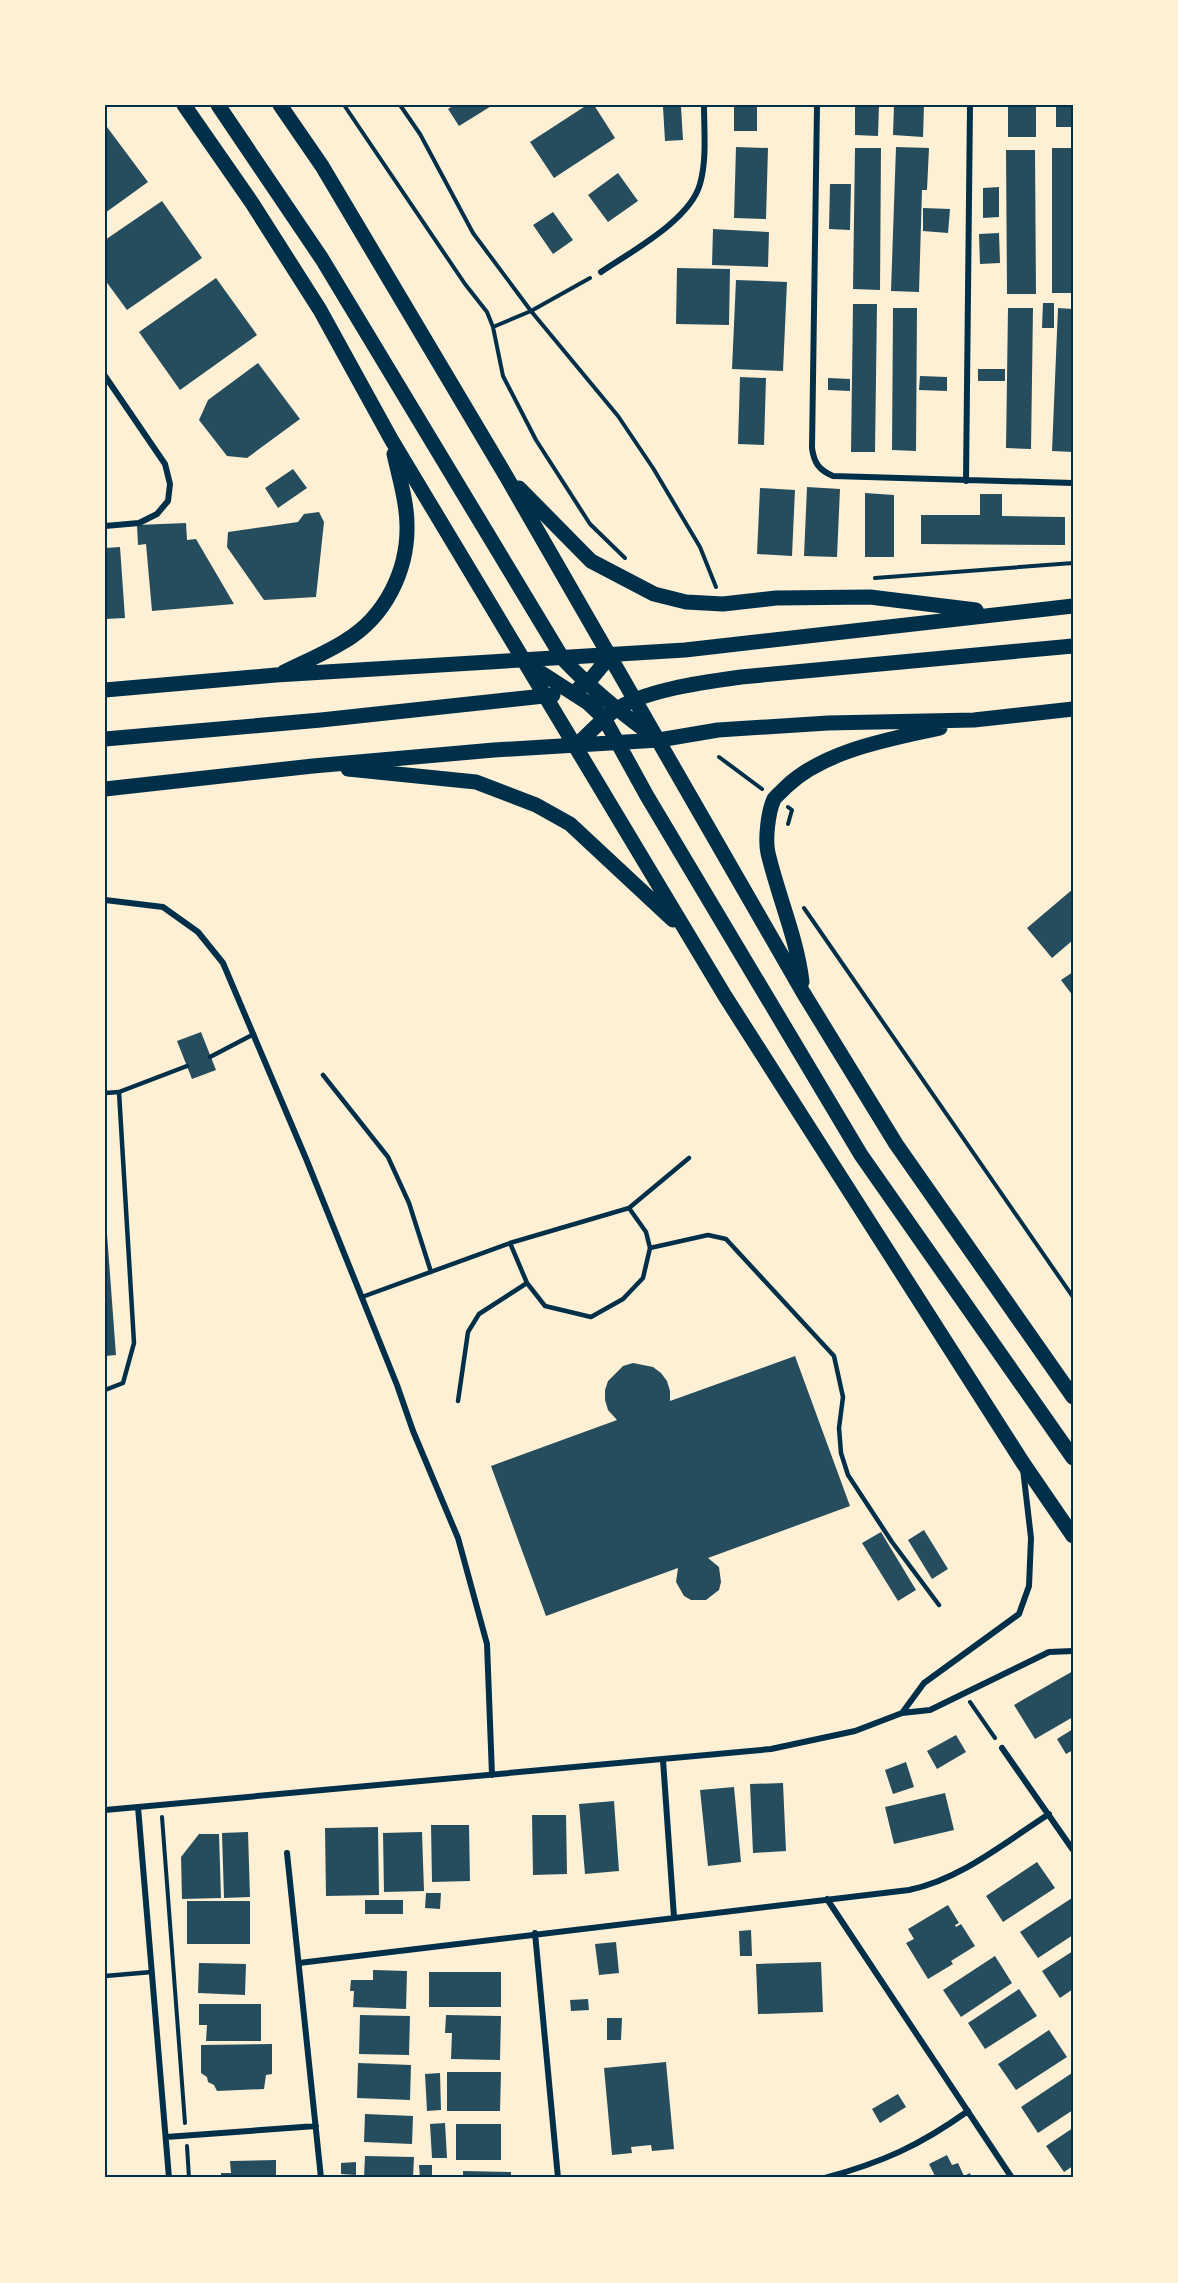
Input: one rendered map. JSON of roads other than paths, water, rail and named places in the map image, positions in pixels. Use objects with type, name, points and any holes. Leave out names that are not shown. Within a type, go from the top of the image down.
[{"type":"main road","points":[[183,105],[252,203],[320,310],[391,439],[725,996],[1023,1463],[1073,1536]]},
{"type":"main road","points":[[218,105],[322,259],[563,659],[610,714],[618,742],[647,796],[861,1155],[1073,1458]]},
{"type":"main road","points":[[280,105],[322,166],[506,476],[804,994],[896,1144],[1073,1397]]},
{"type":"main road","points":[[276,675],[346,641],[372,618],[392,591],[401,569],[406,547],[407,524],[405,502],[391,439]]},
{"type":"main road","points":[[506,476],[591,561],[654,594],[686,602],[723,604],[776,598],[870,597],[997,613]]},
{"type":"main road","points":[[105,690],[276,675],[685,650],[1073,606]]},
{"type":"main road","points":[[576,746],[610,714],[636,699],[704,682],[1073,646]]},
{"type":"main road","points":[[105,739],[570,692],[586,684],[610,656]]},
{"type":"main road","points":[[522,660],[588,703],[659,740]]},
{"type":"main road","points":[[105,789],[313,766],[494,750],[659,740],[729,729],[828,723],[974,720],[1073,709]]},
{"type":"main road","points":[[804,994],[802,976],[783,901],[767,851],[767,832],[775,799],[794,780],[856,748],[974,720]]},
{"type":"main road","points":[[313,766],[476,782],[536,805],[570,824],[688,935]]},
{"type":"street","points":[[601,272],[682,215],[693,201],[704,167],[704,105]]},
{"type":"street","points":[[817,105],[812,448],[813,458],[818,467],[833,476],[1073,483]]},
{"type":"street","points":[[966,481],[970,105]]},
{"type":"street","points":[[105,376],[165,464],[170,484],[168,501],[158,514],[139,523],[105,526]]},
{"type":"street","points":[[105,900],[163,907],[198,932],[223,963],[362,1297],[413,1431],[458,1538],[487,1644],[492,1775]]},
{"type":"street","points":[[902,1713],[924,1683],[1018,1614],[1029,1586],[1031,1538],[1023,1463]]},
{"type":"street","points":[[105,1810],[771,1749],[855,1731],[902,1713],[930,1710],[1049,1652],[1073,1652]]},
{"type":"street","points":[[1002,1748],[1073,1850]]},
{"type":"street","points":[[663,1760],[674,1917]]},
{"type":"street","points":[[138,1807],[170,2178]]},
{"type":"street","points":[[299,1963],[930,1886],[950,1878],[1049,1814]]},
{"type":"street","points":[[287,1853],[321,2178]]},
{"type":"street","points":[[827,1899],[1012,2178]]},
{"type":"street","points":[[535,1933],[558,2178]]},
{"type":"street","points":[[825,2178],[898,2154],[934,2135],[968,2111]]},
{"type":"street","points":[[166,2137],[316,2126]]},
{"type":"lane","points":[[210,1057],[254,1034]]},
{"type":"lane","points":[[105,1094],[119,1092],[187,1066]]},
{"type":"lane","points":[[323,1075],[388,1158],[409,1203],[431,1272]]},
{"type":"lane","points":[[105,1390],[123,1383],[134,1343],[119,1092]]},
{"type":"lane","points":[[362,1297],[510,1244],[629,1208],[689,1158]]},
{"type":"lane","points":[[510,1244],[527,1283],[545,1306],[591,1317],[623,1299],[643,1278],[650,1248],[646,1232],[629,1208]]},
{"type":"lane","points":[[650,1248],[708,1235],[726,1239],[834,1356],[843,1397],[839,1428],[841,1453],[848,1475],[892,1542],[939,1605]]},
{"type":"lane","points":[[458,1401],[468,1332],[479,1314],[527,1283]]},
{"type":"lane","points":[[105,1976],[152,1972]]}]
